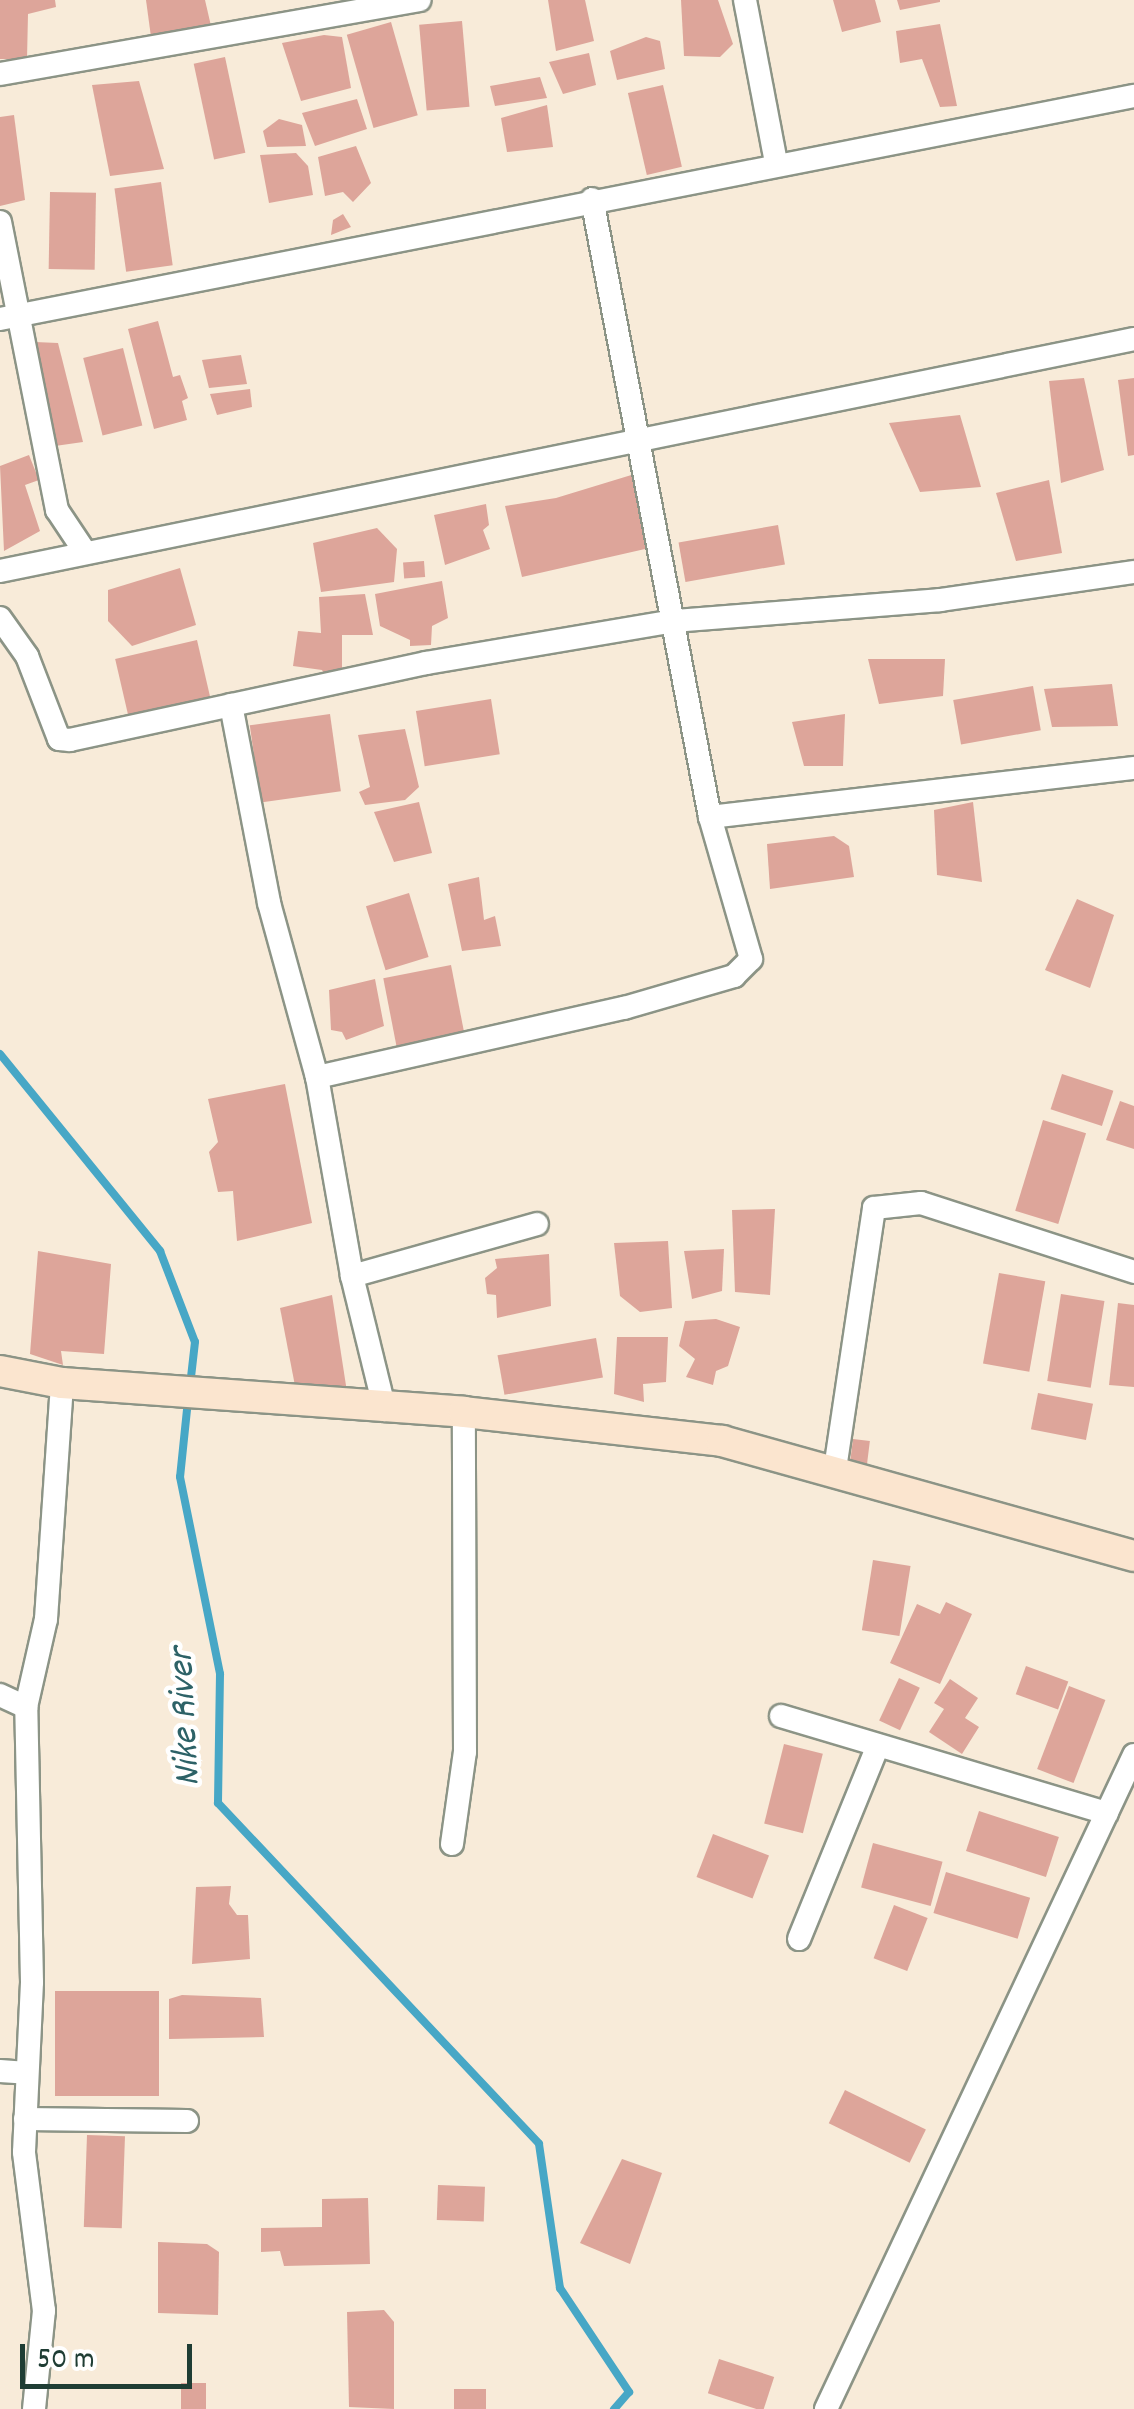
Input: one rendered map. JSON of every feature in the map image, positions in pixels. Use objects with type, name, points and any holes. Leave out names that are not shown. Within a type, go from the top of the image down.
[{"type":"main road","points":[[0,1371],[102,1386],[385,1410],[464,1412],[722,1441],[1134,1556]]},
{"type":"street","points":[[0,74],[420,0]]},
{"type":"street","points":[[746,0],[776,162]]},
{"type":"street","points":[[9,316],[776,162],[1134,96]]},
{"type":"street","points":[[317,1077],[520,1036],[744,971],[751,959],[748,936],[710,817],[592,199]]},
{"type":"street","points":[[0,222],[9,316],[57,510],[83,549]]},
{"type":"street","points":[[0,571],[83,549],[1134,339]]},
{"type":"street","points":[[0,618],[26,656],[59,739],[426,663],[674,621],[940,600],[1134,572]]},
{"type":"street","points":[[231,706],[269,903],[317,1077],[352,1276],[385,1410]]},
{"type":"street","points":[[710,817],[1134,768]]},
{"type":"street","points":[[835,1470],[874,1208],[921,1203],[1134,1272]]},
{"type":"street","points":[[352,1276],[538,1224]]},
{"type":"street","points":[[34,2409],[44,2311],[25,2119],[32,1982],[26,1707],[46,1619],[62,1382]]},
{"type":"street","points":[[452,1844],[465,1752],[464,1412]]},
{"type":"street","points":[[0,1695],[26,1707]]},
{"type":"street","points":[[781,1716],[1107,1813]]},
{"type":"street","points":[[799,1939],[878,1745]]},
{"type":"street","points":[[826,2409],[1134,1755]]},
{"type":"street","points":[[0,2070],[26,2073]]},
{"type":"street","points":[[25,2119],[187,2121]]},
{"type":"building","points":[[0,0],[55,0],[56,7],[28,14],[27,59],[0,59]]},
{"type":"building","points":[[146,0],[205,0],[211,26],[151,37]]},
{"type":"building","points":[[548,0],[585,0],[594,41],[556,51]]},
{"type":"building","points":[[681,0],[718,0],[733,44],[720,57],[684,56]]},
{"type":"building","points":[[833,0],[875,0],[881,22],[842,32]]},
{"type":"building","points":[[897,0],[940,0],[940,2],[900,10]]},
{"type":"building","points":[[462,21],[469,107],[427,110],[419,25]]},
{"type":"building","points":[[391,22],[418,115],[374,128],[347,35]]},
{"type":"building","points":[[940,24],[957,106],[940,107],[922,59],[900,63],[896,31]]},
{"type":"building","points":[[324,35],[342,37],[351,88],[301,101],[282,43]]},
{"type":"building","points":[[646,37],[660,41],[665,69],[617,80],[610,51]]},
{"type":"building","points":[[589,53],[596,85],[563,94],[549,62]]},
{"type":"building","points":[[225,57],[245,153],[214,160],[194,64]]},
{"type":"building","points":[[540,77],[547,98],[495,106],[490,86]]},
{"type":"building","points":[[139,81],[164,169],[110,176],[92,85]]},
{"type":"building","points":[[663,85],[682,167],[647,175],[628,93]]},
{"type":"building","points":[[357,99],[367,129],[315,146],[302,113]]},
{"type":"building","points":[[547,105],[553,147],[507,152],[501,118]]},
{"type":"building","points":[[14,115],[25,200],[0,206],[0,117]]},
{"type":"building","points":[[279,119],[302,125],[306,146],[267,147],[263,131]]},
{"type":"building","points":[[356,146],[371,183],[353,202],[343,192],[325,196],[318,157]]},
{"type":"building","points":[[296,153],[308,166],[313,195],[269,203],[260,155]]},
{"type":"building","points":[[161,182],[173,265],[126,272],[114,189]]},
{"type":"building","points":[[50,192],[96,193],[95,270],[49,269]]},
{"type":"building","points":[[343,214],[351,227],[331,235],[333,220]]},
{"type":"building","points":[[158,321],[173,377],[180,375],[188,398],[182,401],[187,420],[154,429],[128,329]]},
{"type":"building","points":[[35,342],[58,343],[83,442],[41,448],[12,348]]},
{"type":"building","points":[[123,348],[142,426],[103,436],[83,358]]},
{"type":"building","points":[[241,355],[247,384],[209,388],[202,360]]},
{"type":"building","points":[[1084,378],[1104,470],[1061,483],[1049,381]]},
{"type":"building","points":[[1134,378],[1134,455],[1128,456],[1118,380]]},
{"type":"building","points":[[250,389],[252,407],[217,415],[210,394]]},
{"type":"building","points":[[960,415],[981,487],[920,492],[889,423]]},
{"type":"building","points":[[29,455],[39,480],[25,485],[40,531],[4,551],[0,466]]},
{"type":"building","points":[[651,469],[667,544],[522,577],[505,506],[556,498]]},
{"type":"building","points":[[1049,480],[1062,553],[1016,561],[996,493]]},
{"type":"building","points":[[486,504],[489,525],[483,530],[490,549],[445,565],[434,515]]},
{"type":"building","points":[[778,525],[785,564],[685,582],[679,543]]},
{"type":"building","points":[[377,528],[397,549],[394,582],[321,592],[313,543]]},
{"type":"building","points":[[424,561],[425,577],[404,578],[403,562]]},
{"type":"building","points":[[180,568],[196,625],[132,646],[108,621],[108,590]]},
{"type":"building","points":[[442,581],[448,618],[432,626],[431,645],[410,646],[410,640],[380,626],[375,594]]},
{"type":"building","points":[[365,594],[373,635],[342,635],[342,673],[326,677],[322,670],[293,666],[298,631],[321,633],[319,597]]},
{"type":"building","points":[[197,640],[211,700],[129,719],[115,659]]},
{"type":"building","points":[[868,659],[945,659],[943,696],[879,704]]},
{"type":"building","points":[[1112,684],[1118,726],[1052,727],[1044,689]]},
{"type":"building","points":[[1033,686],[1041,730],[961,744],[953,700]]},
{"type":"building","points":[[491,699],[500,754],[425,766],[416,711]]},
{"type":"building","points":[[330,714],[341,791],[261,803],[250,725]]},
{"type":"building","points":[[845,714],[843,766],[804,766],[792,722]]},
{"type":"building","points":[[405,729],[419,787],[405,800],[365,805],[359,792],[370,787],[358,735]]},
{"type":"building","points":[[419,802],[432,853],[394,862],[374,812]]},
{"type":"building","points":[[973,802],[982,882],[937,875],[934,810]]},
{"type":"building","points":[[834,836],[849,846],[854,877],[770,889],[767,844]]},
{"type":"building","points":[[479,877],[484,920],[495,916],[501,946],[462,951],[448,884]]},
{"type":"building","points":[[409,893],[429,957],[386,970],[366,906]]},
{"type":"building","points":[[1077,899],[1114,915],[1090,988],[1045,970]]},
{"type":"building","points":[[451,965],[466,1040],[398,1053],[383,978]]},
{"type":"building","points":[[375,979],[384,1026],[346,1040],[342,1032],[331,1030],[329,990]]},
{"type":"building","points":[[1062,1074],[1113,1091],[1102,1126],[1051,1109]]},
{"type":"building","points":[[285,1084],[312,1223],[237,1241],[233,1191],[218,1192],[209,1152],[218,1142],[208,1099]]},
{"type":"building","points":[[1120,1101],[1134,1106],[1134,1149],[1106,1140]]},
{"type":"building","points":[[1043,1120],[1086,1133],[1058,1224],[1015,1211]]},
{"type":"building","points":[[775,1209],[770,1295],[735,1292],[732,1210]]},
{"type":"building","points":[[668,1241],[672,1308],[640,1312],[620,1296],[614,1243]]},
{"type":"building","points":[[724,1249],[722,1291],[692,1299],[684,1251]]},
{"type":"building","points":[[38,1251],[111,1264],[104,1354],[61,1351],[63,1365],[30,1354]]},
{"type":"building","points":[[549,1254],[551,1306],[497,1318],[496,1295],[487,1294],[485,1278],[497,1268],[495,1259]]},
{"type":"building","points":[[999,1273],[1045,1281],[1029,1372],[983,1364]]},
{"type":"building","points":[[1061,1294],[1104,1301],[1091,1388],[1047,1381]]},
{"type":"building","points":[[332,1295],[347,1392],[296,1391],[280,1308]]},
{"type":"building","points":[[1118,1303],[1134,1305],[1134,1387],[1109,1385]]},
{"type":"building","points":[[716,1319],[740,1327],[728,1366],[716,1371],[713,1385],[686,1377],[695,1359],[679,1346],[685,1321]]},
{"type":"building","points":[[617,1337],[668,1337],[666,1382],[643,1384],[644,1402],[614,1394]]},
{"type":"building","points":[[596,1338],[603,1377],[504,1395],[498,1355]]},
{"type":"building","points":[[1038,1393],[1093,1404],[1086,1440],[1031,1429]]},
{"type":"building","points":[[853,1439],[870,1441],[866,1469],[850,1467]]},
{"type":"building","points":[[873,1560],[911,1566],[899,1636],[862,1630]]},
{"type":"building","points":[[946,1602],[972,1614],[940,1684],[890,1663],[917,1604],[940,1614]]},
{"type":"building","points":[[1026,1666],[1068,1681],[1058,1710],[1016,1694]]},
{"type":"building","points":[[899,1678],[920,1688],[900,1730],[879,1721]]},
{"type":"building","points":[[950,1679],[978,1698],[965,1718],[979,1727],[962,1754],[929,1732],[944,1709],[934,1703]]},
{"type":"building","points":[[1069,1686],[1105,1700],[1074,1783],[1037,1769]]},
{"type":"building","points":[[784,1744],[823,1754],[803,1833],[764,1824]]},
{"type":"building","points":[[979,1811],[1059,1837],[1046,1877],[966,1851]]},
{"type":"building","points":[[713,1834],[769,1856],[753,1898],[697,1877]]},
{"type":"building","points":[[873,1843],[943,1862],[931,1906],[861,1887]]},
{"type":"building","points":[[946,1872],[1030,1898],[1018,1939],[933,1913]]},
{"type":"building","points":[[231,1886],[229,1904],[237,1915],[248,1915],[250,1959],[192,1964],[196,1887]]},
{"type":"building","points":[[894,1905],[928,1918],[907,1971],[874,1958]]},
{"type":"building","points":[[55,1991],[159,1991],[159,2096],[55,2096]]},
{"type":"building","points":[[182,1995],[261,1998],[264,2037],[169,2039],[169,1999]]},
{"type":"building","points":[[845,2090],[926,2129],[910,2163],[829,2123]]},
{"type":"building","points":[[87,2135],[125,2136],[122,2228],[84,2227]]},
{"type":"building","points":[[622,2159],[662,2173],[630,2264],[580,2243]]},
{"type":"building","points":[[438,2185],[485,2187],[484,2222],[437,2220]]},
{"type":"building","points":[[368,2198],[370,2264],[284,2266],[280,2251],[261,2252],[261,2228],[322,2227],[322,2199]]},
{"type":"building","points":[[158,2242],[207,2244],[219,2252],[218,2315],[158,2313]]},
{"type":"building","points":[[384,2310],[394,2322],[394,2409],[349,2407],[347,2312]]},
{"type":"building","points":[[719,2359],[774,2377],[764,2409],[708,2393]]},
{"type":"building","points":[[181,2383],[206,2383],[206,2409],[181,2409]]},
{"type":"building","points":[[454,2389],[486,2389],[486,2409],[454,2409]]},
{"type":"waterway","name":"Nike River","points":[[0,1054],[160,1251],[195,1342],[190,1386]]},
{"type":"waterway","name":"Nike River","points":[[188,1400],[180,1477],[220,1674],[218,1803],[539,2144],[560,2288],[629,2392],[614,2409]]}]
